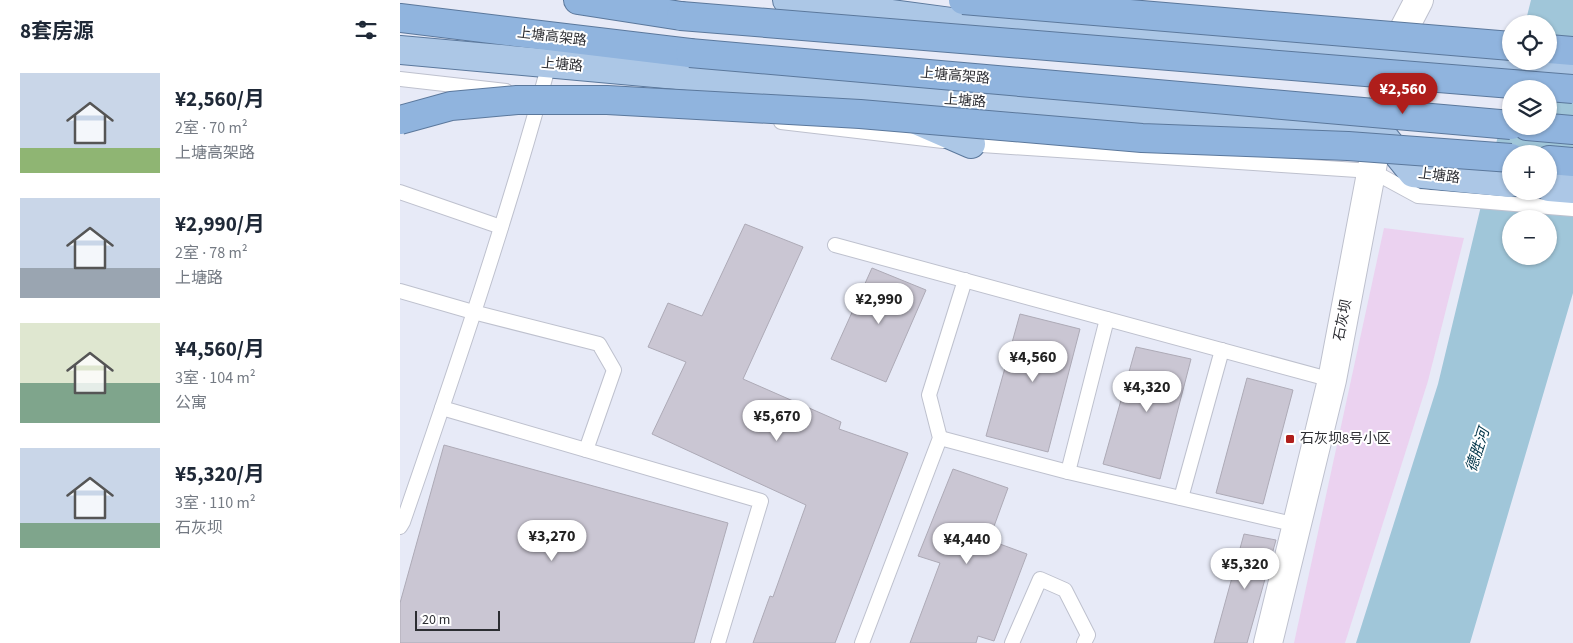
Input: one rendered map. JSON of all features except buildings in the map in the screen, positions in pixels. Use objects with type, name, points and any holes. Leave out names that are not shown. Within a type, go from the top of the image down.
[{"type":"highway","points":[[578,0],[681,16],[1573,89]]},
{"type":"highway","points":[[963,0],[1502,45]]},
{"type":"highway","name":"上塘高架路","points":[[400,18],[690,53],[1502,124]]},
{"type":"highway","points":[[1557,50],[1573,51]]},
{"type":"highway","points":[[400,120],[451,106],[517,100],[607,100],[860,114],[1142,138],[1348,146],[1502,157]]},
{"type":"highway","points":[[1557,129],[1573,130]]},
{"type":"highway","points":[[1557,161],[1573,162]]},
{"type":"main road","points":[[787,0],[1011,30],[1392,52],[1573,67]]},
{"type":"main road","name":"上塘路","points":[[400,50],[766,83],[854,93],[1379,132],[1415,185],[1502,183]]},
{"type":"main road","points":[[854,93],[971,144]]},
{"type":"main road","points":[[1557,188],[1573,189]]},
{"type":"street","name":"石灰坝","points":[[1268,643],[1332,380],[1379,132],[1392,52],[1419,0]]},
{"type":"lane","points":[[400,526],[442,408],[501,227],[549,64]]},
{"type":"lane","points":[[400,79],[971,144],[1372,170],[1415,185],[1573,209]]},
{"type":"lane","points":[[400,192],[501,227]]},
{"type":"lane","points":[[835,245],[1332,380]]},
{"type":"lane","points":[[862,643],[940,438],[929,395],[965,280]]},
{"type":"lane","points":[[400,291],[473,312],[599,344],[614,370],[586,450]]},
{"type":"lane","points":[[1068,472],[1107,319]]},
{"type":"lane","points":[[1181,498],[1222,350]]},
{"type":"lane","points":[[442,408],[761,501],[718,643]]},
{"type":"lane","points":[[940,438],[1068,472],[1297,525]]},
{"type":"lane","points":[[1012,643],[1040,579],[1065,590],[1088,635],[1084,643]]},
{"type":"shaded area","points":[[1384,228],[1464,238],[1428,381],[1345,643],[1294,643]]},
{"type":"water","name":"德胜河","points":[[1531,0],[1573,0],[1573,293],[1470,643],[1356,643],[1438,384],[1502,119],[1502,135],[1557,135],[1557,80],[1511,80],[1514,70],[1557,70],[1557,15],[1527,15]]},
{"type":"place","name":"石灰坝8号小区","points":[[1290,439]]}]
